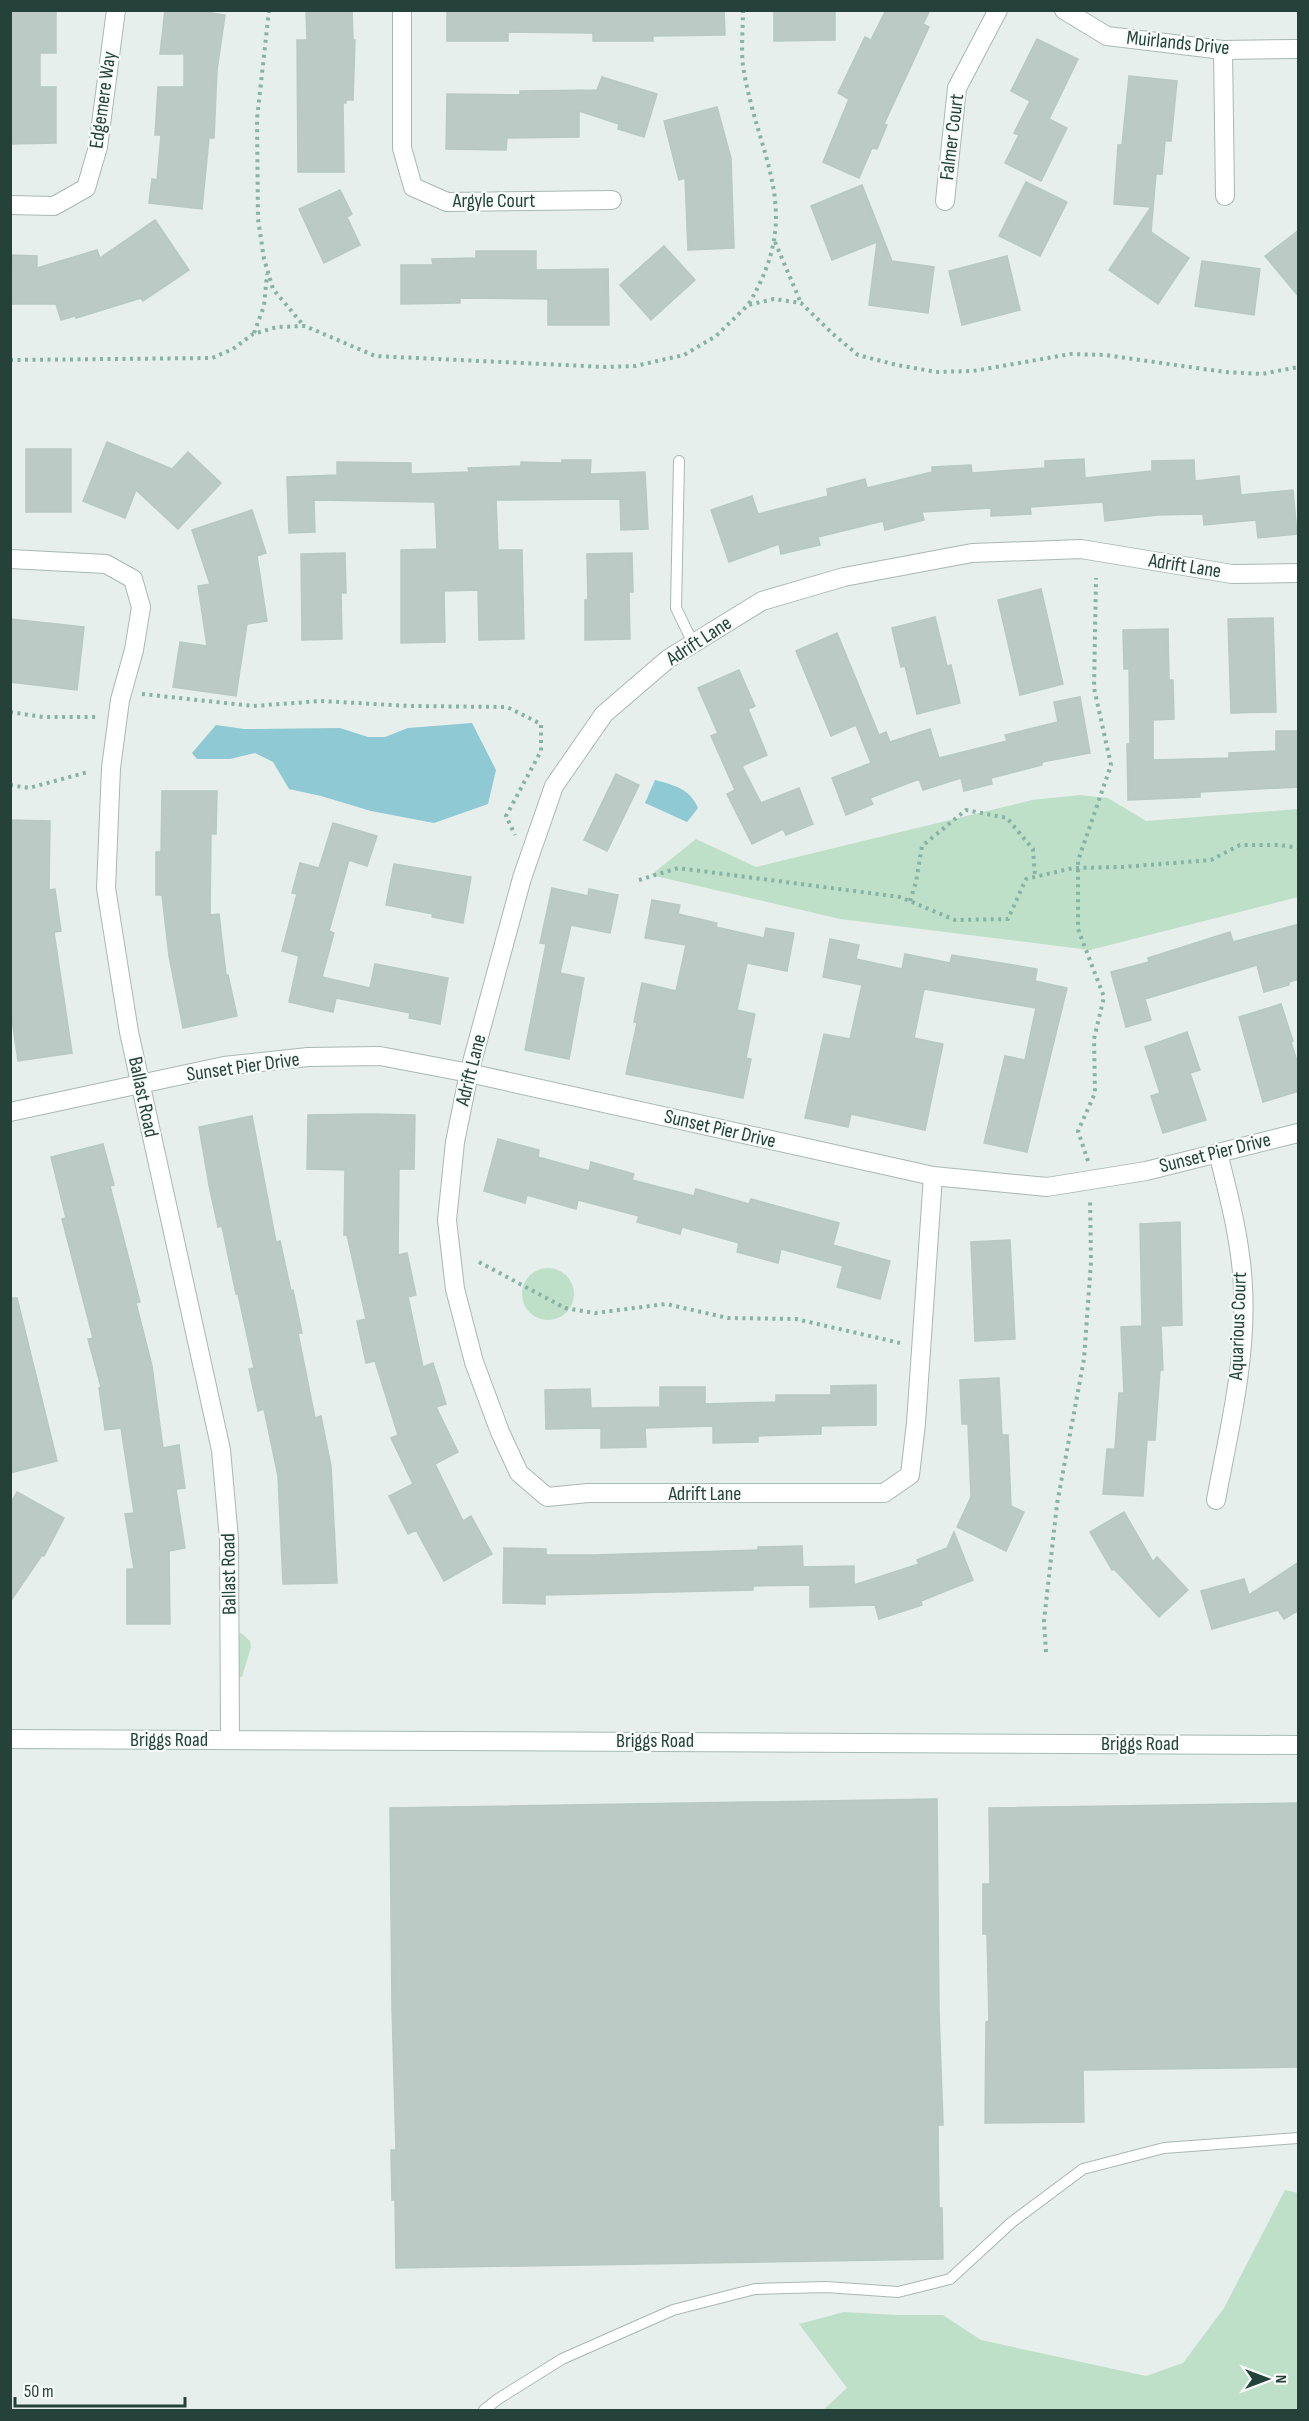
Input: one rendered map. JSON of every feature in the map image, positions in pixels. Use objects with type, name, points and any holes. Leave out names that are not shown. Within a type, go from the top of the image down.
[{"type":"street","name":"Edgemere Way","points":[[10,205],[54,206],[86,188],[98,147],[116,10]]},
{"type":"street","name":"Argyle Court","points":[[402,10],[402,148],[413,187],[447,202],[612,200]]},
{"type":"street","name":"Falmer Court","points":[[945,201],[957,88],[998,10]]},
{"type":"street","name":"Muirlands Drive","points":[[1064,10],[1107,36],[1223,50],[1299,49]]},
{"type":"street","points":[[1223,50],[1225,196]]},
{"type":"street","name":"Adrift Lane","points":[[933,1176],[916,1423],[910,1475],[884,1493],[588,1493],[547,1497],[519,1473],[500,1432],[474,1362],[455,1288],[447,1220],[455,1142],[469,1073],[522,878],[554,786],[604,714],[668,659],[762,601],[844,577],[972,553],[1081,549],[1232,574],[1299,573]]},
{"type":"street","name":"Ballast Road","points":[[10,559],[106,564],[133,579],[141,607],[134,650],[120,700],[111,768],[106,888],[118,973],[221,1450],[229,1539],[230,1740]]},
{"type":"street","name":"Sunset Pier Drive","points":[[10,1112],[224,1066],[308,1057],[380,1056],[469,1073],[933,1176],[1047,1187],[1146,1171],[1299,1132]]},
{"type":"street","name":"Aquarious Court","points":[[1216,1500],[1241,1364],[1244,1287],[1233,1214],[1218,1153]]},
{"type":"street","name":"Briggs Road","points":[[10,1738],[1299,1745]]},
{"type":"lane","points":[[679,461],[676,608],[693,644]]},
{"type":"lane","points":[[484,2410],[498,2398],[562,2359],[673,2310],[755,2289],[826,2287],[898,2292],[950,2279],[1012,2222],[1083,2169],[1164,2148],[1299,2138]]},
{"type":"path","points":[[269,10],[257,119],[258,219],[273,289],[305,326]]},
{"type":"path","points":[[10,360],[212,358],[233,349],[253,334],[277,327],[305,326],[375,356],[606,367],[635,366],[684,355],[716,336],[748,305],[762,282],[775,242],[777,207],[769,160],[743,64],[743,10]]},
{"type":"path","points":[[775,242],[801,303],[858,355],[897,365],[936,372],[973,371],[1071,354],[1105,355],[1225,372],[1262,374],[1299,367]]},
{"type":"path","points":[[253,334],[264,306],[268,270]]},
{"type":"path","points":[[748,305],[774,299],[801,303]]},
{"type":"path","points":[[1090,1164],[1078,1131],[1095,1093],[1094,1039],[1104,997],[1078,929],[1078,861],[1111,765],[1094,688],[1096,578]]},
{"type":"path","points":[[140,694],[253,706],[321,701],[410,706],[507,707],[541,724],[541,751],[506,816],[515,836]]},
{"type":"path","points":[[10,712],[43,717],[101,717]]},
{"type":"path","points":[[10,785],[29,788],[88,772]]},
{"type":"path","points":[[910,901],[916,882],[922,846],[966,810],[1006,818],[1033,849],[1035,877]]},
{"type":"path","points":[[639,880],[678,868],[900,897],[955,920],[1008,919],[1026,879],[1073,868],[1122,867],[1211,860],[1240,845],[1280,845],[1299,848]]},
{"type":"path","points":[[1046,1652],[1044,1621],[1057,1504],[1084,1359],[1091,1262],[1090,1197]]},
{"type":"path","points":[[479,1262],[565,1308],[595,1313],[666,1304],[728,1318],[796,1319],[900,1342]]},
{"type":"green space","points":[[1079,795],[1108,798],[1146,821],[1298,809],[1298,897],[1090,950],[840,919],[651,875],[696,839],[756,867],[1032,800]]},
{"type":"green space","points":[[543,1268],[553,1268],[562,1272],[570,1280],[574,1294],[570,1308],[562,1316],[553,1320],[543,1320],[534,1316],[526,1308],[522,1299],[522,1289],[526,1280],[534,1272]]},
{"type":"green space","points":[[241,1633],[250,1641],[251,1647],[242,1677],[223,1679],[221,1637]]},
{"type":"green space","points":[[1285,2190],[1298,2193],[1298,2410],[823,2410],[847,2388],[799,2324],[844,2312],[943,2315],[981,2340],[1146,2376],[1183,2363],[1224,2308]]},
{"type":"water","points":[[472,723],[496,770],[488,804],[434,823],[371,811],[289,789],[273,762],[255,753],[230,759],[197,759],[192,753],[216,725],[244,729],[340,728],[368,737],[385,737],[408,728]]},
{"type":"water","points":[[655,780],[681,789],[691,796],[698,808],[687,822],[645,803]]},
{"type":"building","points":[[165,10],[194,10],[225,15],[217,70],[214,138],[209,138],[202,209],[149,203],[152,179],[157,180],[161,135],[155,135],[158,87],[184,87],[184,54],[160,54]]},
{"type":"building","points":[[306,10],[352,10],[353,40],[355,40],[353,100],[346,100],[346,103],[343,103],[344,172],[298,172],[297,40],[307,40]]},
{"type":"building","points":[[447,10],[724,10],[725,35],[653,36],[653,41],[593,41],[593,33],[508,32],[508,41],[447,41]]},
{"type":"building","points":[[774,10],[835,10],[835,40],[774,41]]},
{"type":"building","points":[[886,10],[930,10],[923,24],[929,27],[884,124],[887,125],[877,149],[872,148],[859,178],[823,162],[849,99],[838,93],[865,37],[871,40]]},
{"type":"building","points":[[10,11],[56,11],[56,53],[40,53],[40,87],[56,87],[56,143],[10,144]]},
{"type":"building","points":[[1037,39],[1078,59],[1049,119],[1067,128],[1041,181],[1005,163],[1019,135],[1014,133],[1030,101],[1011,91]]},
{"type":"building","points":[[1129,76],[1177,81],[1171,141],[1165,141],[1162,174],[1156,174],[1151,232],[1189,258],[1158,304],[1109,270],[1151,207],[1114,204],[1118,145],[1122,145]]},
{"type":"building","points":[[602,77],[657,94],[644,137],[618,129],[619,124],[579,111],[579,137],[507,138],[506,150],[446,149],[447,94],[520,95],[520,91],[597,90]]},
{"type":"building","points":[[717,107],[731,158],[734,248],[688,250],[685,178],[679,180],[664,121]]},
{"type":"building","points":[[1026,182],[1067,202],[1040,256],[999,236]]},
{"type":"building","points":[[862,185],[892,261],[934,267],[928,313],[869,305],[877,242],[832,260],[811,206]]},
{"type":"building","points":[[340,190],[352,214],[347,217],[360,245],[324,263],[299,209]]},
{"type":"building","points":[[155,220],[189,270],[143,301],[141,298],[76,318],[75,316],[61,320],[56,304],[10,304],[12,255],[37,256],[37,268],[97,250],[100,258]]},
{"type":"building","points":[[1299,230],[1299,297],[1265,256]]},
{"type":"building","points":[[664,246],[695,280],[651,320],[620,285]]},
{"type":"building","points":[[476,251],[536,251],[536,270],[608,269],[609,325],[548,325],[548,299],[460,298],[460,303],[401,304],[401,265],[433,265],[432,259],[476,258]]},
{"type":"building","points":[[1007,256],[1020,310],[962,325],[949,271]]},
{"type":"building","points":[[1202,261],[1260,269],[1254,315],[1195,306]]},
{"type":"building","points":[[107,442],[172,469],[188,452],[221,483],[178,529],[136,490],[125,518],[83,501]]},
{"type":"building","points":[[26,449],[71,449],[71,512],[26,512]]},
{"type":"building","points":[[1084,459],[1085,478],[1152,471],[1152,461],[1194,460],[1195,481],[1239,476],[1241,495],[1293,490],[1297,534],[1258,538],[1256,520],[1204,525],[1203,514],[1158,515],[1105,521],[1103,502],[1030,507],[1031,514],[991,516],[991,508],[922,512],[924,520],[885,530],[883,521],[818,537],[820,545],[781,554],[779,544],[729,562],[711,510],[752,496],[758,514],[828,496],[827,489],[865,479],[867,488],[932,472],[932,467],[971,465],[972,473],[1045,468],[1045,461]]},
{"type":"building","points":[[562,460],[591,460],[590,474],[645,472],[648,529],[621,530],[620,499],[496,500],[498,550],[522,550],[524,639],[479,640],[478,590],[444,591],[445,642],[401,643],[401,550],[437,549],[435,502],[314,500],[315,532],[289,533],[287,477],[337,475],[337,462],[411,463],[411,474],[469,472],[468,468],[521,466],[521,462],[562,463]]},
{"type":"building","points":[[252,510],[266,553],[257,556],[267,621],[247,624],[236,696],[173,687],[180,642],[207,646],[198,586],[210,584],[192,530]]},
{"type":"building","points":[[345,553],[346,593],[341,593],[342,639],[302,640],[301,554]]},
{"type":"building","points":[[632,553],[633,592],[629,592],[630,639],[585,640],[585,600],[588,600],[587,554]]},
{"type":"building","points":[[1041,589],[1063,684],[1020,695],[998,600]]},
{"type":"building","points":[[935,617],[947,666],[951,665],[960,703],[917,714],[905,666],[901,667],[892,628]]},
{"type":"building","points":[[1273,618],[1276,712],[1231,713],[1228,619]]},
{"type":"building","points":[[10,619],[84,627],[77,690],[10,682]]},
{"type":"building","points":[[1168,629],[1169,680],[1173,680],[1174,719],[1153,720],[1153,760],[1229,758],[1229,753],[1276,751],[1276,731],[1299,731],[1299,787],[1200,792],[1200,797],[1128,800],[1129,669],[1124,669],[1123,630]]},
{"type":"building","points":[[837,633],[879,735],[886,732],[890,742],[930,729],[939,758],[1007,741],[1005,735],[1058,722],[1054,702],[1080,697],[1090,753],[1042,762],[1042,765],[991,778],[992,784],[964,791],[961,778],[923,790],[919,779],[870,798],[873,804],[846,815],[832,778],[871,763],[856,725],[831,736],[796,651]]},
{"type":"building","points":[[739,670],[755,706],[748,709],[767,755],[742,766],[761,803],[799,788],[813,824],[786,835],[783,829],[752,844],[727,794],[735,790],[711,736],[718,733],[698,688]]},
{"type":"building","points":[[616,774],[639,785],[607,851],[584,840]]},
{"type":"building","points":[[162,791],[217,791],[216,834],[211,834],[210,915],[219,914],[226,975],[228,975],[237,1016],[183,1028],[169,956],[162,895],[156,895],[156,852],[161,852]]},
{"type":"building","points":[[10,820],[50,821],[49,890],[55,889],[61,931],[54,932],[72,1053],[18,1061],[10,1006]]},
{"type":"building","points":[[333,823],[377,836],[367,866],[349,860],[329,931],[334,933],[322,977],[370,988],[375,964],[448,978],[440,1024],[409,1018],[410,1013],[336,998],[333,1012],[289,1002],[299,956],[282,951],[297,894],[292,893],[300,863],[319,868]]},
{"type":"building","points":[[394,864],[471,877],[463,923],[432,917],[433,914],[386,905]]},
{"type":"building","points":[[552,888],[588,896],[589,889],[618,895],[610,933],[571,925],[560,973],[584,978],[569,1059],[525,1050],[546,944],[540,943]]},
{"type":"building","points":[[652,900],[680,905],[678,914],[717,923],[716,927],[764,938],[766,928],[794,933],[787,971],[747,963],[737,1010],[755,1014],[746,1058],[751,1059],[743,1098],[626,1074],[637,1023],[634,1022],[642,983],[676,991],[686,945],[645,938]]},
{"type":"building","points":[[1299,924],[1299,979],[1289,982],[1289,985],[1264,992],[1257,965],[1145,999],[1151,1020],[1126,1027],[1111,972],[1149,962],[1148,958],[1230,932],[1233,942]]},
{"type":"building","points":[[830,939],[859,945],[856,959],[902,969],[905,954],[950,963],[952,955],[1037,969],[1035,981],[1067,988],[1027,1152],[984,1143],[1005,1056],[1025,1060],[1036,1008],[924,989],[914,1038],[943,1044],[925,1130],[851,1114],[848,1127],[805,1118],[824,1034],[850,1039],[862,985],[823,977]]},
{"type":"building","points":[[1281,1004],[1299,1067],[1299,1091],[1263,1102],[1239,1017]]},
{"type":"building","points":[[1187,1032],[1200,1070],[1190,1073],[1206,1120],[1163,1133],[1151,1096],[1160,1093],[1145,1047]]},
{"type":"building","points":[[308,1115],[415,1115],[414,1169],[399,1169],[398,1255],[407,1253],[416,1295],[408,1297],[423,1367],[433,1363],[446,1404],[436,1407],[458,1452],[435,1464],[463,1521],[471,1516],[492,1554],[444,1581],[416,1530],[408,1534],[389,1496],[413,1484],[391,1438],[398,1435],[375,1361],[366,1363],[357,1321],[366,1319],[347,1235],[344,1235],[345,1170],[307,1169]]},
{"type":"building","points":[[252,1116],[276,1242],[280,1241],[302,1333],[298,1333],[315,1418],[321,1416],[331,1466],[337,1583],[283,1584],[278,1476],[264,1409],[258,1411],[249,1369],[254,1368],[238,1294],[236,1294],[222,1226],[218,1227],[209,1185],[199,1127]]},
{"type":"building","points":[[498,1139],[539,1150],[538,1157],[589,1171],[591,1162],[634,1174],[632,1180],[694,1196],[696,1189],[749,1204],[751,1199],[839,1223],[833,1245],[890,1261],[880,1299],[837,1287],[843,1266],[781,1249],[778,1263],[737,1252],[739,1243],[682,1227],[680,1234],[637,1222],[639,1216],[578,1200],[576,1209],[527,1195],[525,1203],[484,1191]]},
{"type":"building","points":[[103,1144],[114,1185],[110,1186],[140,1302],[136,1303],[152,1366],[163,1448],[179,1445],[185,1488],[176,1489],[185,1548],[169,1551],[170,1624],[127,1624],[127,1569],[134,1569],[125,1514],[134,1513],[121,1428],[105,1430],[99,1388],[101,1387],[88,1339],[93,1338],[62,1219],[66,1218],[51,1157]]},
{"type":"building","points":[[1180,1222],[1182,1325],[1161,1326],[1163,1370],[1160,1370],[1155,1440],[1147,1440],[1143,1496],[1103,1494],[1107,1449],[1115,1449],[1119,1393],[1124,1393],[1121,1327],[1142,1326],[1140,1224]]},
{"type":"building","points":[[1010,1240],[1015,1339],[975,1341],[971,1242]]},
{"type":"building","points":[[10,1298],[17,1298],[57,1461],[10,1473]]},
{"type":"building","points":[[999,1378],[1002,1435],[1008,1435],[1011,1506],[1024,1512],[1006,1551],[957,1527],[971,1497],[968,1424],[962,1424],[960,1380]]},
{"type":"building","points":[[876,1385],[876,1425],[821,1426],[821,1434],[758,1436],[758,1442],[713,1443],[713,1426],[645,1428],[646,1447],[601,1448],[601,1428],[546,1429],[545,1390],[590,1389],[591,1408],[660,1407],[660,1387],[705,1387],[705,1404],[776,1402],[776,1395],[831,1395],[831,1386]]},
{"type":"building","points":[[17,1492],[64,1518],[44,1556],[42,1555],[10,1602],[10,1504]]},
{"type":"building","points":[[1124,1512],[1153,1562],[1157,1557],[1188,1590],[1159,1617],[1114,1569],[1112,1570],[1090,1532]]},
{"type":"building","points":[[954,1532],[973,1580],[921,1601],[922,1605],[879,1619],[875,1605],[810,1607],[810,1585],[753,1586],[753,1590],[545,1595],[545,1604],[503,1603],[504,1548],[546,1549],[546,1555],[594,1555],[758,1550],[758,1547],[802,1546],[803,1567],[854,1566],[854,1585],[919,1564],[917,1560],[947,1548]]},
{"type":"building","points":[[1299,1562],[1299,1610],[1284,1619],[1278,1610],[1212,1629],[1201,1591],[1244,1579],[1249,1595]]},
{"type":"building","points":[[937,1799],[939,2012],[943,2125],[938,2125],[939,2208],[942,2208],[943,2259],[396,2268],[395,2200],[392,2200],[391,2150],[396,2150],[390,1808]]},
{"type":"building","points":[[1299,1803],[1299,2067],[1083,2070],[1084,2122],[985,2123],[986,2022],[989,2021],[987,1934],[983,1934],[983,1884],[990,1884],[989,1808]]}]
